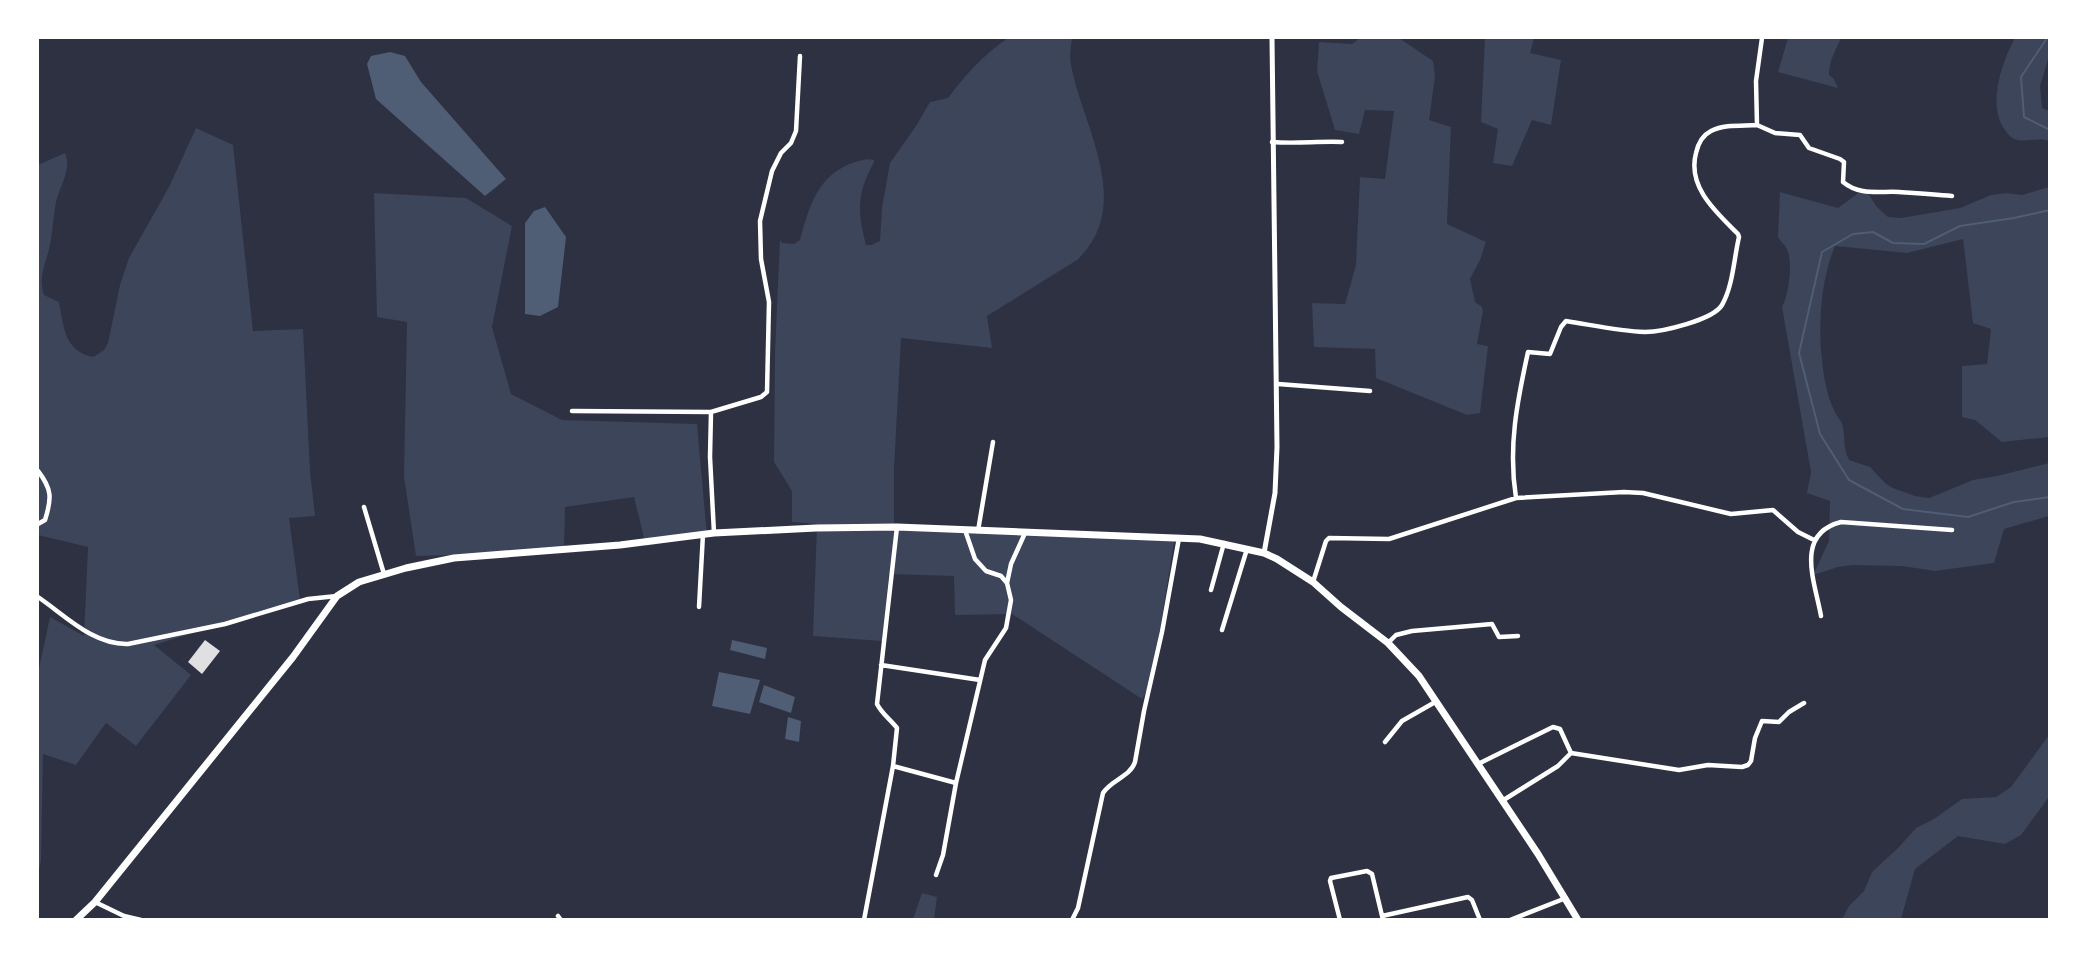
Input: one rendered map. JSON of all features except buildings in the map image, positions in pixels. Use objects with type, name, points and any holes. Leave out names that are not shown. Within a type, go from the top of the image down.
[{"type":"main road","points":[[76,920],[95,902],[293,657],[337,596],[358,582],[454,558],[620,545],[714,533],[897,527],[1210,540],[1264,553],[1277,559],[1313,582],[1341,608],[1388,643],[1419,676],[1566,898],[1578,920]]},
{"type":"street","points":[[1264,553],[1275,493],[1278,384],[1272,142],[1272,38]]},
{"type":"street","points":[[1757,125],[1756,81],[1762,38]]},
{"type":"street","points":[[572,411],[711,412],[761,397],[767,392],[769,387],[769,302],[761,259],[760,221],[772,171],[781,153],[791,143],[796,131],[800,56]]},
{"type":"street","points":[[1516,498],[1512,459],[1518,397],[1528,352],[1551,354],[1561,327],[1566,321],[1646,332],[1687,324],[1713,314],[1721,307],[1726,295],[1739,237],[1704,198],[1694,175],[1693,163],[1696,150],[1708,132],[1720,127],[1757,125],[1775,133],[1800,135],[1809,148],[1840,159],[1844,165],[1843,182],[1848,186],[1873,194],[1895,192],[1952,196]]},
{"type":"street","points":[[1272,142],[1305,144],[1313,141],[1342,142]]},
{"type":"street","points":[[1278,384],[1370,391]]},
{"type":"street","points":[[711,412],[710,457],[714,533]]},
{"type":"street","points":[[978,531],[993,442]]},
{"type":"street","points":[[38,471],[49,486],[50,494],[45,520],[38,524]]},
{"type":"street","points":[[1313,582],[1329,538],[1389,539],[1516,498],[1633,493],[1731,514],[1773,510],[1798,532],[1814,540]]},
{"type":"street","points":[[364,507],[384,574]]},
{"type":"street","points":[[1821,616],[1811,570],[1812,550],[1814,540],[1830,525],[1841,522],[1952,530]]},
{"type":"street","points":[[864,920],[893,766],[897,728],[881,713],[877,704],[897,527]]},
{"type":"street","points":[[965,530],[975,559],[986,571],[1001,576],[1007,583]]},
{"type":"street","points":[[936,875],[943,855],[956,783],[985,660],[1006,628],[1011,600],[1007,583],[1011,564],[1025,533]]},
{"type":"street","points":[[699,607],[703,534]]},
{"type":"street","points":[[1074,919],[1103,793],[1107,787],[1133,770],[1179,538]]},
{"type":"street","points":[[1211,590],[1224,543]]},
{"type":"street","points":[[1222,630],[1247,549]]},
{"type":"street","points":[[38,597],[83,630],[115,645],[225,624],[308,599],[337,596]]},
{"type":"street","points":[[1388,643],[1396,635],[1412,631],[1492,624],[1499,637],[1518,636]]},
{"type":"street","points":[[881,665],[980,680]]},
{"type":"street","points":[[1385,742],[1402,721],[1437,701]]},
{"type":"street","points":[[1571,753],[1679,770],[1708,765],[1742,767],[1748,765],[1750,761],[1762,720],[1779,722],[1789,711],[1804,703]]},
{"type":"street","points":[[1478,764],[1553,727],[1560,729],[1571,753]]},
{"type":"street","points":[[1502,801],[1558,766],[1571,753]]},
{"type":"street","points":[[893,766],[956,783]]},
{"type":"street","points":[[1340,920],[1331,878],[1367,871],[1372,874],[1383,918],[1468,897],[1472,900],[1480,920]]},
{"type":"street","points":[[1513,919],[1566,898]]},
{"type":"street","points":[[95,902],[124,916],[141,920]]},
{"type":"shaded area","points":[[1008,38],[1072,38],[1071,65],[1100,166],[1104,191],[1102,215],[1094,238],[1077,260],[987,316],[992,348],[901,338],[894,469],[894,528],[1175,537],[1151,684],[1142,699],[1012,614],[955,615],[954,576],[889,574],[882,641],[813,636],[817,524],[792,522],[792,491],[774,462],[775,351],[780,240],[782,243],[794,244],[800,240],[807,215],[817,193],[832,174],[842,167],[869,159],[874,162],[864,184],[860,202],[861,222],[866,245],[880,241],[882,208],[890,163],[930,102],[948,98],[975,65]]},
{"type":"shaded area","points":[[1360,38],[1399,38],[1433,61],[1435,77],[1429,120],[1451,127],[1447,224],[1486,242],[1470,279],[1475,302],[1482,307],[1483,311],[1477,344],[1488,346],[1480,413],[1467,415],[1376,378],[1375,349],[1314,347],[1312,303],[1345,304],[1356,265],[1360,177],[1385,179],[1394,111],[1365,110],[1359,134],[1335,130],[1317,71],[1319,42],[1352,44]]},
{"type":"shaded area","points":[[1485,38],[1534,38],[1530,53],[1561,60],[1551,125],[1532,120],[1512,166],[1493,163],[1498,129],[1481,122]]},
{"type":"shaded area","points":[[1788,38],[1841,38],[1829,70],[1829,75],[1834,79],[1838,88],[1778,72]]},
{"type":"shaded area","points":[[2015,38],[2049,38],[2049,56],[2040,86],[2042,108],[2049,111],[2049,141],[2015,139],[2006,131],[1999,118],[1998,82]]},
{"type":"shaded area","points":[[390,52],[405,56],[421,82],[506,179],[485,196],[376,99],[367,64],[371,56]]},
{"type":"shaded area","points":[[196,128],[233,145],[253,331],[303,329],[310,471],[315,516],[289,518],[300,600],[154,645],[191,675],[136,746],[106,723],[76,765],[43,754],[41,861],[38,873],[38,673],[50,617],[84,636],[88,547],[38,535],[38,165],[65,153],[67,159],[42,276],[44,295],[59,302],[64,329],[71,344],[83,354],[93,357],[104,350],[108,343],[120,285],[129,258],[169,187]]},
{"type":"shaded area","points":[[2049,187],[2049,437],[2002,442],[1975,420],[1962,417],[1962,366],[1987,364],[1991,329],[1973,323],[1963,239],[1907,253],[1835,246],[1825,279],[1820,334],[1826,386],[1832,406],[1842,424],[1849,460],[1870,467],[1893,488],[1915,496],[1929,498],[1973,480],[2049,463],[2049,516],[2004,529],[1994,563],[1935,571],[1902,566],[1852,565],[1813,575],[1829,541],[1830,501],[1807,493],[1811,472],[1782,307],[1787,294],[1790,270],[1787,249],[1778,237],[1780,192],[1838,208],[1865,188],[1876,206],[1888,217],[1901,218],[1960,208],[1991,195],[2006,193],[2022,195]]},
{"type":"shaded area","points":[[374,193],[466,198],[512,226],[492,327],[511,394],[562,420],[697,424],[707,536],[646,546],[634,497],[565,507],[564,552],[416,556],[404,477],[407,322],[377,317]]},
{"type":"shaded area","points":[[545,207],[566,237],[558,307],[540,316],[525,314],[525,223],[534,211]]},
{"type":"shaded area","points":[[732,640],[767,648],[765,659],[730,650]]},
{"type":"shaded area","points":[[719,672],[760,680],[750,714],[712,706]]},
{"type":"shaded area","points":[[764,685],[795,697],[791,713],[759,702]]},
{"type":"shaded area","points":[[788,717],[801,721],[799,742],[785,739]]},
{"type":"shaded area","points":[[2049,735],[2049,797],[2021,835],[2005,844],[1958,836],[1915,869],[1901,919],[1842,919],[1849,906],[1864,891],[1872,872],[1916,828],[1934,819],[1962,799],[1996,797],[2011,787]]},
{"type":"shaded area","points":[[922,893],[937,897],[934,919],[913,919]]},
{"type":"waterway","points":[[2047,38],[2021,77],[2024,117],[2050,130]]},
{"type":"waterway","points":[[2050,210],[1960,226],[1924,244],[1893,243],[1873,232],[1853,234],[1822,252],[1799,353],[1820,434],[1849,480],[1903,509],[1968,517],[2014,502],[2050,497]]}]
